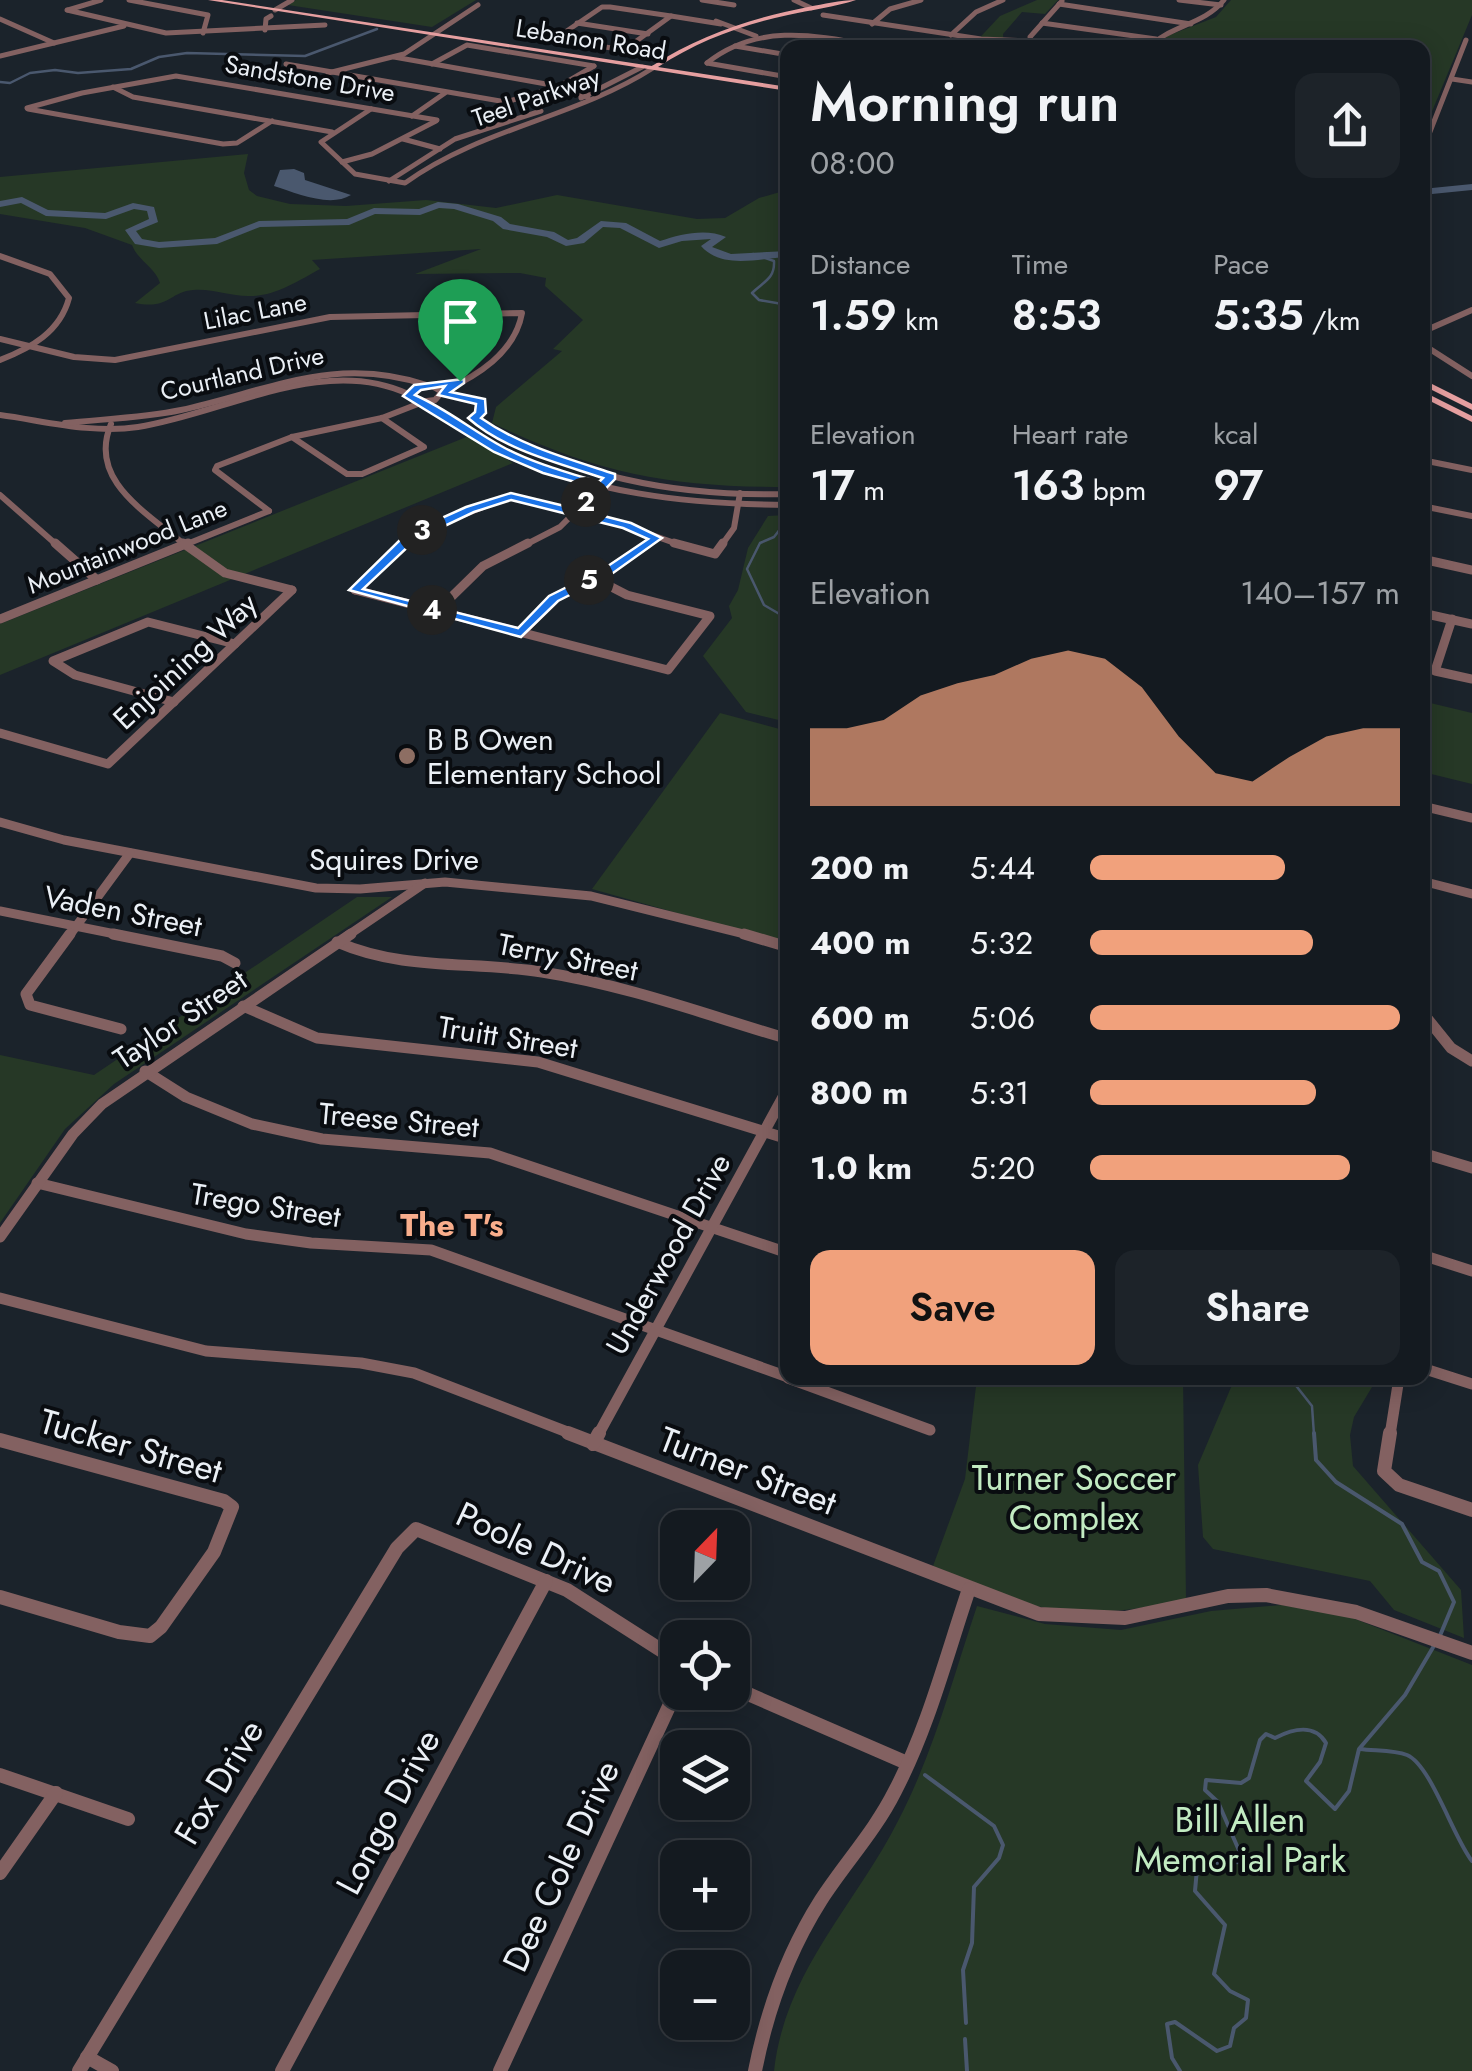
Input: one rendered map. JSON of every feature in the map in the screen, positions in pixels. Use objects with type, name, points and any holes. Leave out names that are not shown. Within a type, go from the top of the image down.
[{"type":"main road","name":"Lebanon Road","points":[[211,0],[557,46],[753,82],[780,83]]},
{"type":"main road","name":"Lebanon Road","points":[[248,0],[276,7]]},
{"type":"main road","name":"Teel Parkway","points":[[650,65],[725,26],[803,3],[828,0]]},
{"type":"main road","name":"Teel Parkway","points":[[803,3],[853,0]]},
{"type":"main road","points":[[1430,385],[1472,407]]},
{"type":"main road","points":[[1430,398],[1472,419]]},
{"type":"main road","points":[[1459,412],[1472,407]]},
{"type":"street","points":[[101,0],[67,10],[166,33],[325,25]]},
{"type":"street","points":[[129,0],[208,15],[203,33]]},
{"type":"street","points":[[265,30],[266,19],[276,7],[292,0]]},
{"type":"street","points":[[702,0],[734,5]]},
{"type":"street","points":[[872,24],[890,9],[920,0]]},
{"type":"street","points":[[952,35],[976,12],[1003,0]]},
{"type":"street","points":[[1179,0],[1222,3]]},
{"type":"street","points":[[328,73],[408,52],[478,2]]},
{"type":"street","points":[[1034,40],[1042,23],[1061,2],[1191,24]]},
{"type":"street","points":[[1042,23],[1156,39],[1191,24],[1222,3]]},
{"type":"street","points":[[903,4],[913,8]]},
{"type":"street","points":[[671,16],[620,51],[557,46],[555,39],[598,8],[671,16],[757,36]]},
{"type":"street","points":[[822,15],[996,40]]},
{"type":"street","points":[[0,19],[55,44]]},
{"type":"street","points":[[576,23],[648,34]]},
{"type":"street","points":[[0,56],[125,26]]},
{"type":"street","points":[[780,81],[707,63],[734,46],[776,32],[831,40]]},
{"type":"street","points":[[1430,133],[1470,39]]},
{"type":"street","points":[[286,64],[506,102],[558,87],[594,66],[464,46],[431,65]]},
{"type":"street","points":[[734,46],[780,53]]},
{"type":"street","points":[[394,57],[558,87],[596,100]]},
{"type":"street","name":"Teel Parkway","points":[[388,181],[437,148],[586,96],[650,65]]},
{"type":"street","name":"Teel Parkway","points":[[388,181],[405,183],[449,152],[596,100],[650,65]]},
{"type":"street","name":"Sandstone Drive","points":[[272,121],[237,143],[210,142],[27,108],[176,76],[437,120],[402,138]]},
{"type":"street","points":[[1453,77],[1472,82]]},
{"type":"street","points":[[112,87],[133,96],[333,132]]},
{"type":"street","points":[[412,116],[446,93]]},
{"type":"street","points":[[371,109],[320,142],[334,149],[342,162],[360,175],[388,181]]},
{"type":"street","points":[[527,114],[535,119]]},
{"type":"street","points":[[342,162],[372,154],[402,138],[449,152]]},
{"type":"street","points":[[0,256],[28,263],[61,283],[69,298],[64,316],[32,344],[0,360]]},
{"type":"street","points":[[1430,328],[1472,310]]},
{"type":"street","name":"Lilac Lane","points":[[0,339],[74,357],[134,358],[247,331],[330,317],[522,313],[514,342],[460,381],[437,389]]},
{"type":"street","points":[[1430,349],[1472,376]]},
{"type":"street","points":[[1461,370],[1472,365]]},
{"type":"street","name":"Courtland Drive","points":[[62,424],[184,409],[260,386],[343,370],[383,370],[481,402],[480,413],[473,418]]},
{"type":"street","name":"Courtland Drive","points":[[0,415],[107,430],[190,418],[276,392],[344,380],[379,380],[424,402],[477,436],[547,470],[601,486],[678,500],[780,505]]},
{"type":"street","points":[[398,412],[418,387],[437,389]]},
{"type":"street","points":[[292,437],[382,418],[424,402],[437,389]]},
{"type":"street","points":[[292,437],[347,474],[362,474],[424,447],[382,418]]},
{"type":"street","points":[[456,422],[473,418],[550,457],[611,476],[688,490],[780,494]]},
{"type":"street","points":[[114,420],[103,446],[105,468],[113,482],[185,545]]},
{"type":"street","points":[[477,436],[493,431]]},
{"type":"street","name":"Mountainwood Lane","points":[[1,618],[269,511],[215,470],[292,437]]},
{"type":"street","points":[[1430,462],[1472,470]]},
{"type":"street","points":[[437,611],[481,567],[550,534],[611,476]]},
{"type":"street","points":[[594,578],[630,596],[710,616],[668,670],[355,590],[417,533],[511,496],[627,525],[656,538],[714,554],[733,529],[740,494]]},
{"type":"street","points":[[0,495],[97,580]]},
{"type":"street","points":[[1430,508],[1472,516]]},
{"type":"street","points":[[521,633],[552,600],[656,538]]},
{"type":"street","name":"Enjoining Way","points":[[0,733],[108,764],[292,590],[228,575],[185,545]]},
{"type":"street","points":[[1430,561],[1472,570]]},
{"type":"street","points":[[1430,615],[1472,624]]},
{"type":"street","points":[[1452,619],[1436,671],[1472,679]]},
{"type":"street","points":[[174,702],[75,675],[53,661],[148,622],[235,644]]},
{"type":"street","points":[[1430,808],[1472,818]]},
{"type":"street","name":"Squires Drive","points":[[0,822],[64,840],[316,888],[360,889],[426,882],[492,884],[591,896],[688,917],[780,945]]},
{"type":"street","points":[[121,1029],[30,1005],[26,994],[130,853]]},
{"type":"street","name":"Taylor Street","points":[[0,1237],[86,1120],[145,1071],[426,882]]},
{"type":"street","points":[[1430,884],[1472,894]]},
{"type":"street","name":"Vaden Street","points":[[0,911],[222,956],[235,963]]},
{"type":"street","name":"Terry Street","points":[[337,942],[354,952],[396,961],[490,966],[598,984],[780,1037]]},
{"type":"street","name":"Truitt Street","points":[[244,1006],[317,1038],[538,1062],[780,1137]]},
{"type":"street","points":[[1430,1022],[1451,1048],[1472,1060]]},
{"type":"street","name":"Treese Street","points":[[145,1071],[185,1098],[272,1131],[325,1140],[444,1144],[490,1153],[780,1249]]},
{"type":"street","name":"Underwood Drive","points":[[593,1444],[780,1103]]},
{"type":"street","points":[[1430,1155],[1472,1168]]},
{"type":"street","name":"Trego Street","points":[[38,1182],[246,1234],[311,1243],[431,1250],[780,1374]]},
{"type":"street","points":[[1430,1258],[1472,1271]]},
{"type":"street","name":"Turner Street","points":[[0,1298],[206,1351],[390,1367],[1039,1614],[1071,1620],[1138,1618],[1220,1597],[1258,1595],[1327,1603],[1472,1653]]},
{"type":"street","points":[[1430,1371],[1472,1384]]},
{"type":"street","name":"Trego Street","points":[[809,1385],[930,1430]]},
{"type":"street","points":[[1398,1385],[1384,1471],[1390,1480],[1472,1510]]},
{"type":"street","name":"Tucker Street","points":[[0,1440],[232,1507],[231,1521],[199,1572],[161,1628],[150,1636],[119,1632],[0,1597]]},
{"type":"street","name":"Poole Drive","points":[[416,1529],[546,1581],[618,1620],[660,1649]]},
{"type":"street","name":"Fox Drive","points":[[83,2064],[397,1548],[416,1529]]},
{"type":"street","name":"Longo Drive","points":[[282,2071],[546,1581]]},
{"type":"street","points":[[755,2071],[761,2036],[796,1944],[822,1898],[881,1817],[907,1764],[970,1589]]},
{"type":"street","points":[[750,1696],[907,1764]]},
{"type":"street","name":"Dee Cole Drive","points":[[500,2071],[667,1710]]},
{"type":"street","points":[[0,1774],[128,1819]]},
{"type":"street","points":[[0,1873],[56,1793]]},
{"type":"street","points":[[83,2064],[112,2071]]},
{"type":"green space","points":[[296,0],[476,0],[432,27],[288,5]]},
{"type":"green space","points":[[1037,0],[1058,0],[1045,14],[1022,12],[1003,34],[1003,40],[978,40],[1000,16]]},
{"type":"green space","points":[[1231,0],[1472,0],[1472,15],[1430,116],[1430,40],[1157,40],[1216,17]]},
{"type":"green space","points":[[248,154],[244,173],[249,190],[257,196],[290,204],[346,206],[426,200],[496,208],[557,195],[697,219],[725,218],[759,198],[780,192],[780,487],[707,484],[636,474],[567,455],[492,423],[496,407],[562,351],[553,349],[583,320],[545,286],[546,278],[520,273],[415,274],[481,249],[312,260],[320,269],[267,294],[241,296],[193,290],[146,305],[135,303],[160,283],[132,245],[85,228],[0,214],[0,177]]},
{"type":"green space","points":[[469,436],[513,463],[0,675],[0,624]]},
{"type":"green space","points":[[780,515],[780,720],[746,712],[703,656],[732,618],[729,606],[738,590],[748,548],[768,516]]},
{"type":"green space","points":[[1430,703],[1472,713],[1472,784],[1430,774]]},
{"type":"green space","points":[[720,713],[780,729],[780,942],[592,889]]},
{"type":"green space","points":[[357,897],[392,897],[114,1084],[65,1129],[0,1223],[0,1055],[94,1075]]},
{"type":"green space","name":"Turner Soccer Complex","points":[[976,1385],[1183,1385],[1186,1599],[1114,1611],[1059,1610],[1014,1599],[933,1566],[965,1479]]},
{"type":"green space","points":[[1232,1385],[1372,1385],[1354,1417],[1350,1435],[1353,1466],[1461,1590],[1464,1638],[1394,1610],[1370,1581],[1213,1549],[1203,1537],[1198,1465]]},
{"type":"green space","name":"Bill Allen Memorial Park","points":[[1282,1605],[1350,1617],[1472,1665],[1472,2071],[774,2071],[781,2035],[807,1970],[881,1852],[922,1769],[977,1606],[1045,1624],[1121,1630],[1211,1611]]},
{"type":"water","points":[[280,170],[304,173],[305,180],[351,195],[323,200],[274,186]]},
{"type":"waterway","points":[[0,82],[10,83],[30,73],[55,70],[78,73],[131,69],[159,57],[187,53],[305,56],[377,29]]},
{"type":"waterway","points":[[1430,191],[1472,187]]},
{"type":"waterway","points":[[0,204],[22,200],[46,213],[106,216],[133,206],[151,209],[154,220],[130,230],[139,242],[159,245],[217,241],[259,224],[349,222],[374,211],[420,212],[438,205],[497,219],[507,227],[550,234],[566,243],[580,241],[601,224],[622,225],[659,245],[690,236],[713,236],[721,237],[706,246],[721,256],[780,255]]},
{"type":"waterway","points":[[753,254],[774,261],[774,267],[752,293],[759,300],[780,304]]},
{"type":"waterway","points":[[780,529],[760,543],[747,569],[764,605],[780,614]]},
{"type":"waterway","points":[[1296,1385],[1312,1406],[1314,1435]]},
{"type":"waterway","points":[[1314,1433],[1316,1460],[1336,1482],[1402,1524],[1422,1562],[1439,1571],[1454,1602],[1439,1638]]},
{"type":"waterway","points":[[1180,2071],[1172,2058],[1167,2024],[1175,2022],[1217,2051],[1230,2046],[1234,2028],[1246,2018],[1248,2000],[1230,1991],[1214,1974],[1225,1925],[1195,1891],[1197,1869],[1203,1863],[1244,1862],[1218,1802],[1205,1790],[1206,1780],[1241,1783],[1249,1778],[1260,1740],[1266,1734],[1275,1738],[1309,1730],[1326,1743],[1320,1762],[1306,1781],[1335,1809],[1349,1791],[1359,1749],[1405,1695],[1435,1644]]},
{"type":"waterway","points":[[1360,1749],[1402,1753],[1416,1761],[1472,1861]]},
{"type":"waterway","points":[[925,1775],[994,1826],[1003,1845],[999,1858],[974,1887],[972,1943],[963,1970],[966,2023]]},
{"type":"waterway","points":[[965,2039],[967,2071]]},
{"type":"place","name":"B B Owen Elementary School","points":[[407,756]]},
{"type":"district","name":"The T's","points":[[452,1225]]},
{"type":"route","points":[[460,381],[418,387],[408,396],[436,408],[498,449],[547,470],[601,486],[576,512],[511,496],[470,509],[410,537],[355,590],[521,633],[554,598],[609,570],[656,538],[627,525],[576,512],[611,476],[550,457],[493,431],[473,418],[480,413],[481,402],[442,393],[460,381]]}]
